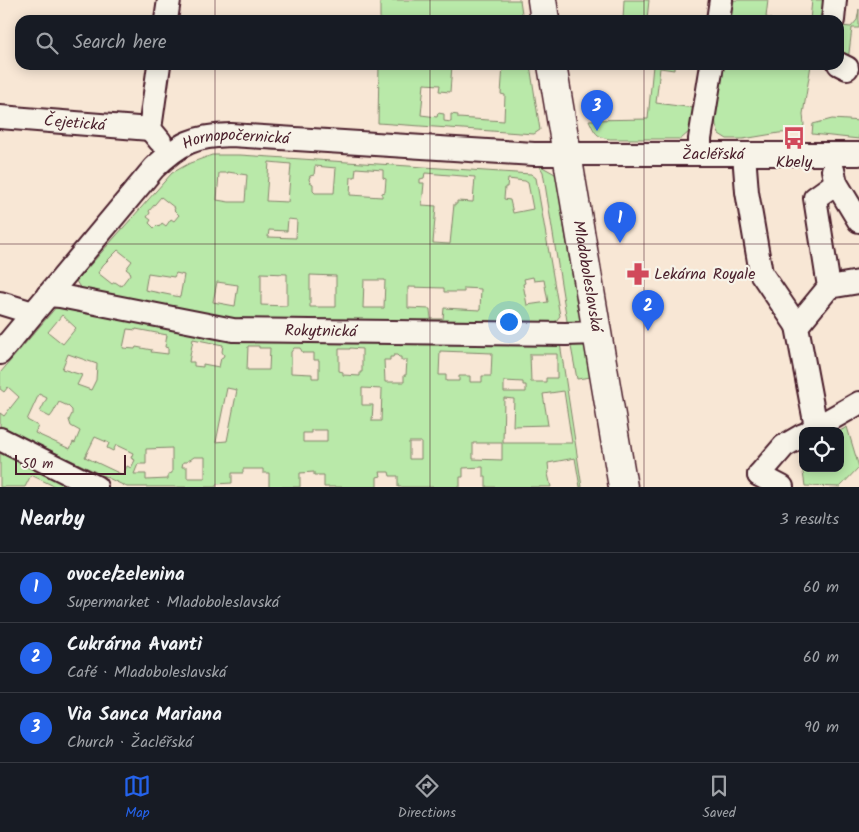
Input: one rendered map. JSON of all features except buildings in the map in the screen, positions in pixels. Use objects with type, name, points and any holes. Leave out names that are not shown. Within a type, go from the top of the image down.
[{"type":"main road","points":[[542,0],[544,15]]},
{"type":"main road","name":"Mladoboleslavská","points":[[553,70],[623,487]]},
{"type":"street","points":[[167,15],[169,0]]},
{"type":"street","points":[[719,15],[721,0]]},
{"type":"street","points":[[834,15],[835,0]]},
{"type":"street","points":[[158,70],[150,129],[170,153]]},
{"type":"street","points":[[700,154],[700,139],[711,70]]},
{"type":"street","name":"Čejetická","points":[[0,117],[150,129]]},
{"type":"street","name":"Hornopočernická","points":[[0,353],[154,168],[170,153],[187,143],[214,135],[231,135],[523,154],[567,154]]},
{"type":"street","name":"Žacléřská","points":[[567,154],[859,154]]},
{"type":"street","points":[[744,154],[746,192],[761,273],[797,326],[810,427]]},
{"type":"street","points":[[832,154],[836,183],[859,221]]},
{"type":"street","points":[[829,288],[815,198],[836,183]]},
{"type":"street","points":[[797,326],[829,288],[859,282]]},
{"type":"street","name":"Rokytnická","points":[[48,295],[233,330],[597,333]]},
{"type":"street","points":[[0,303],[33,313]]},
{"type":"street","points":[[817,427],[859,403]]},
{"type":"street","points":[[782,487],[760,481],[784,446],[799,437]]},
{"type":"street","points":[[0,439],[96,487]]},
{"type":"green space","points":[[380,0],[520,0],[522,15],[380,15]]},
{"type":"green space","points":[[624,0],[649,0],[648,15],[623,15]]},
{"type":"green space","points":[[734,0],[768,0],[766,15],[732,15]]},
{"type":"green space","points":[[812,0],[824,0],[821,15],[810,15]]},
{"type":"green space","points":[[859,9],[859,28],[852,28],[848,61],[844,58],[844,26],[851,27],[857,20]]},
{"type":"green space","points":[[379,70],[452,70],[450,92],[439,91],[440,85],[424,84],[421,115],[437,117],[438,113],[444,114],[444,121],[451,122],[451,114],[458,115],[458,118],[504,121],[505,95],[501,94],[503,70],[531,70],[540,130],[534,134],[378,123]]},
{"type":"green space","points":[[653,70],[660,70],[656,103],[694,108],[690,131],[681,139],[610,139],[599,136],[589,120],[648,119]]},
{"type":"green space","points":[[719,70],[810,70],[803,114],[804,125],[800,132],[779,133],[743,139],[727,139],[719,134],[715,115],[723,74],[719,72]]},
{"type":"green space","points":[[832,119],[859,121],[859,139],[812,134],[813,124]]},
{"type":"green space","points":[[212,155],[240,155],[531,174],[536,178],[560,316],[555,322],[455,323],[233,318],[82,291],[76,281],[172,173],[190,163]],"holes":[[[269,162],[291,164],[288,202],[266,201]],[[315,166],[336,168],[334,193],[315,193],[313,191],[313,184],[309,179],[310,176],[314,175]],[[356,168],[383,170],[383,178],[386,179],[385,192],[382,193],[382,197],[350,195],[351,177],[355,177]],[[228,172],[247,175],[245,202],[217,200],[219,173]],[[425,173],[475,177],[473,202],[457,201],[457,204],[454,204],[450,244],[433,243],[436,206],[422,205],[424,183],[420,183],[420,179],[424,178]],[[508,179],[525,181],[528,183],[533,209],[513,213],[510,200],[504,199]],[[161,197],[175,208],[174,210],[179,215],[174,221],[171,219],[166,226],[162,223],[159,227],[157,225],[154,228],[149,223],[151,220],[147,217],[150,213],[149,211]],[[288,219],[297,220],[296,238],[268,237],[269,230],[287,231]],[[118,250],[132,261],[126,269],[131,273],[121,286],[115,282],[112,284],[98,273]],[[148,273],[174,277],[176,273],[184,275],[180,297],[145,290]],[[261,273],[287,274],[287,306],[261,305]],[[310,275],[336,276],[336,307],[310,307]],[[533,277],[534,281],[544,280],[548,302],[527,305],[523,284],[525,283],[524,279]],[[364,280],[385,280],[384,308],[363,308]],[[217,282],[238,285],[235,306],[213,302]],[[408,287],[444,288],[444,292],[464,292],[464,288],[481,289],[480,310],[444,308],[443,319],[431,319],[430,309],[408,308]]]},
{"type":"green space","points":[[539,165],[555,174],[559,180],[564,207],[561,209],[578,310],[583,310],[585,321],[568,327],[543,172]]},
{"type":"green space","points":[[57,306],[560,343],[582,487],[580,487],[575,458],[548,463],[551,487],[486,487],[486,476],[483,476],[483,467],[463,468],[463,477],[460,477],[460,487],[398,487],[398,476],[390,476],[389,472],[380,472],[381,476],[377,477],[377,487],[324,487],[324,475],[314,475],[314,472],[300,473],[300,487],[269,487],[269,473],[263,473],[263,469],[243,469],[243,473],[232,473],[232,483],[216,484],[216,487],[127,487],[0,426],[0,413],[4,416],[19,397],[8,387],[4,392],[0,389],[0,373]],"holes":[[[62,315],[76,328],[63,344],[48,332]],[[127,329],[167,335],[165,347],[168,348],[168,354],[151,352],[152,350],[136,347],[135,349],[123,348]],[[193,339],[223,345],[222,352],[224,355],[221,358],[219,367],[203,364],[203,367],[194,366],[194,362],[189,362]],[[248,346],[259,346],[259,348],[270,348],[269,370],[247,370]],[[294,348],[300,348],[303,353],[314,353],[314,360],[319,360],[319,378],[312,378],[312,374],[291,373],[291,352]],[[339,349],[362,349],[362,372],[360,372],[360,376],[343,375],[343,372],[339,371]],[[440,351],[492,353],[491,376],[482,376],[482,382],[470,382],[470,376],[459,376],[459,381],[446,381],[446,375],[439,375]],[[68,354],[97,364],[96,380],[91,390],[77,385],[82,375],[62,369]],[[530,354],[557,354],[557,378],[546,378],[546,382],[531,382]],[[394,355],[401,357],[401,360],[407,360],[404,382],[385,382],[384,360],[390,360],[390,357]],[[504,381],[523,382],[523,385],[526,385],[526,392],[504,392]],[[227,388],[237,390],[227,441],[216,442]],[[362,388],[382,389],[381,421],[372,421],[373,405],[362,405]],[[564,391],[572,443],[503,443],[504,398],[514,399],[513,426],[548,425],[543,394]],[[39,394],[47,398],[40,412],[50,417],[59,402],[68,406],[72,410],[69,420],[71,426],[80,431],[70,449],[35,433],[38,426],[27,420]],[[311,430],[327,430],[327,442],[303,442],[303,433],[311,433]],[[95,437],[109,443],[107,448],[113,451],[116,445],[133,453],[131,458],[135,460],[131,468],[127,466],[123,475],[85,457]],[[409,442],[421,442],[421,459],[409,459]],[[473,443],[502,443],[502,460],[473,459]],[[172,448],[172,473],[168,474],[168,479],[146,480],[146,474],[134,474],[138,464],[146,464],[146,449]],[[194,457],[205,457],[205,478],[187,478],[187,467],[182,467],[183,462],[187,462]]]},
{"type":"green space","points":[[570,341],[587,342],[591,377],[577,379]]},
{"type":"green space","points":[[847,427],[859,467],[840,487],[805,486],[803,472],[844,472],[844,429]]},
{"type":"green space","points":[[0,450],[81,487],[56,487],[31,475],[25,487],[0,487]]},
{"type":"place","name":"Via Sanca Mariana","points":[[597,131]]},
{"type":"place","name":"Kbely","points":[[794,138]]},
{"type":"place","name":"ovoce/zelenina","points":[[620,243]]},
{"type":"place","name":"Lekárna Royale","points":[[638,274]]},
{"type":"place","name":"Cukrárna Avanti","points":[[648,331]]}]
